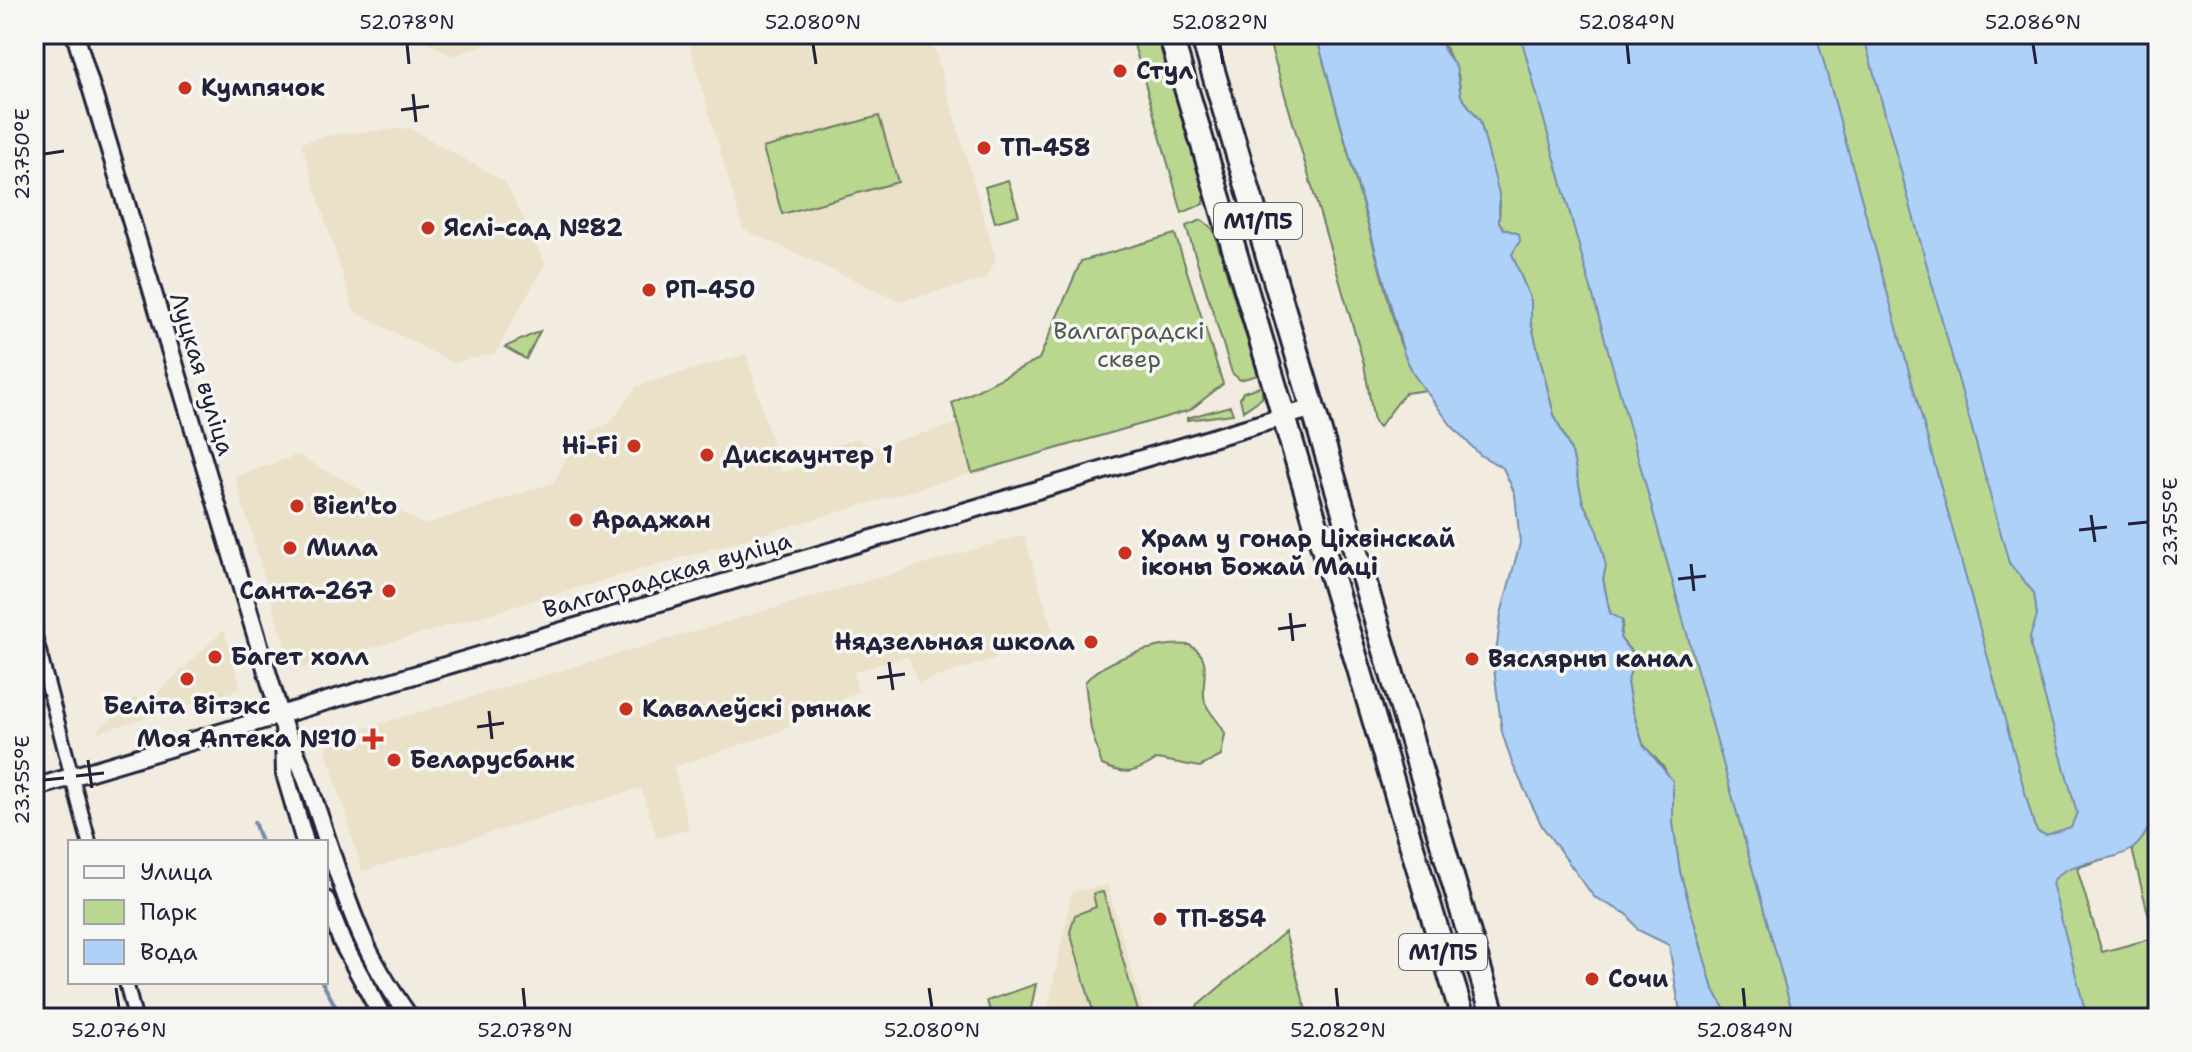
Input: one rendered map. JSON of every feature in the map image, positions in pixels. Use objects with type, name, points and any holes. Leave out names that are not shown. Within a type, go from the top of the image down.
[{"type":"highway","name":"М1/П5","points":[[1170,34],[1463,1018]]},
{"type":"highway","name":"М1/П5","points":[[1202,34],[1494,1018]]},
{"type":"highway","points":[[1424,886],[1452,878]]},
{"type":"highway","points":[[1446,960],[1474,952]]},
{"type":"main road","name":"Луцкая вуліца","points":[[75,34],[282,722],[304,769],[360,934],[385,981],[410,1018]]},
{"type":"main road","name":"Валгаградская вуліца","points":[[34,788],[282,722],[1313,408]]},
{"type":"main road","name":"Луцкая вуліца","points":[[282,722],[285,774],[304,840]]},
{"type":"main road","points":[[328,905],[342,942],[383,1018]]},
{"type":"street","points":[[34,632],[88,840]]},
{"type":"street","points":[[126,984],[135,1018]]},
{"type":"shaded area","points":[[411,34],[517,34],[453,56]]},
{"type":"shaded area","points":[[686,34],[930,34],[996,259],[986,279],[900,301],[743,229]]},
{"type":"shaded area","name":"Яслі-сад №82","points":[[409,128],[505,182],[545,263],[495,353],[453,363],[354,311],[301,143],[332,135]]},
{"type":"shaded area","points":[[746,354],[781,473],[812,464],[819,450],[857,439],[873,447],[958,424],[972,473],[292,671],[235,477],[298,455],[424,525],[553,483],[578,437],[611,422],[637,386]]},
{"type":"shaded area","name":"Кавалеўскі рынак","points":[[1024,535],[1055,639],[918,683],[908,656],[853,672],[858,691],[781,731],[674,767],[689,829],[657,838],[641,788],[362,871],[326,749],[331,738]]},
{"type":"shaded area","points":[[224,630],[241,689],[95,733],[135,697],[147,703]]},
{"type":"shaded area","points":[[1107,885],[1146,1018],[1046,1018],[1072,892]]},
{"type":"green space","points":[[1131,34],[1157,34],[1204,194],[1203,204],[1182,213]]},
{"type":"green space","points":[[1267,34],[1316,34],[1400,343],[1414,375],[1427,390],[1405,393],[1379,427],[1374,422],[1364,364]]},
{"type":"green space","name":"Вяслярны канал","points":[[1439,34],[2158,34],[2158,1018],[1729,1018],[1712,986],[1680,872],[1665,769],[1643,744],[1631,705],[1627,683],[1634,655],[1620,638],[1623,622],[1610,613],[1603,579],[1605,571],[1593,521],[1583,503],[1572,453],[1554,415],[1531,323],[1531,301],[1512,254],[1519,234],[1504,229],[1499,222],[1500,202],[1480,121],[1461,96],[1458,74]],"holes":[[[2132,849],[2154,938],[2102,952],[2077,868]]]},
{"type":"green space","points":[[879,116],[898,182],[782,214],[763,148]]},
{"type":"green space","points":[[1008,180],[1019,215],[995,222],[985,187]]},
{"type":"green space","points":[[1202,220],[1213,229],[1258,375],[1240,380],[1232,373],[1186,226]]},
{"type":"green space","name":"Валгаградскі сквер","points":[[1175,234],[1223,384],[1190,410],[972,473],[952,403],[1039,359],[1081,261]]},
{"type":"green space","points":[[540,331],[526,359],[505,347]]},
{"type":"green space","points":[[1262,386],[1262,398],[1243,411],[1240,398],[1243,392]]},
{"type":"green space","points":[[1230,406],[1233,414],[1187,420],[1187,418]]},
{"type":"green space","points":[[1189,645],[1202,656],[1205,702],[1225,734],[1221,756],[1200,767],[1157,759],[1131,771],[1118,771],[1102,765],[1091,729],[1085,682],[1106,666],[1133,654],[1162,646]]},
{"type":"green space","points":[[1103,892],[1140,1018],[1095,1018],[1070,932],[1075,915],[1096,907],[1093,894]]},
{"type":"green space","points":[[1285,932],[1308,1018],[1200,1018],[1197,1006]]},
{"type":"green space","points":[[1036,984],[1029,1018],[992,1018],[987,1001]]},
{"type":"water","points":[[1316,34],[1439,34],[1444,50],[1456,67],[1461,96],[1480,121],[1499,194],[1499,222],[1504,229],[1519,234],[1520,241],[1512,254],[1531,301],[1531,323],[1554,415],[1572,453],[1583,503],[1596,527],[1606,566],[1603,579],[1610,613],[1622,620],[1620,638],[1635,658],[1627,683],[1631,705],[1643,744],[1673,781],[1673,823],[1680,872],[1712,986],[1729,1018],[1681,1018],[1669,945],[1638,930],[1627,914],[1594,897],[1542,826],[1512,763],[1502,732],[1494,669],[1501,614],[1520,543],[1515,494],[1503,468],[1480,455],[1451,425],[1414,375],[1404,354]]},
{"type":"water","name":"Вяслярны канал","points":[[1520,34],[1816,34],[2034,825],[2038,832],[2046,835],[2071,827],[2077,813],[2031,648],[2030,637],[2037,616],[2034,593],[2009,563],[1863,34],[2158,34],[2158,805],[2145,835],[2132,849],[2067,869],[2052,883],[2087,1018],[1794,1018]]},
{"type":"waterway","points":[[254,822],[260,840]]},
{"type":"waterway","points":[[323,984],[342,1018]]},
{"type":"place","name":"Стул","points":[[1120,71]]},
{"type":"place","name":"Кумпячок","points":[[185,88]]},
{"type":"place","name":"ТП-458","points":[[984,148]]},
{"type":"place","name":"Яслі-сад №82","points":[[428,228]]},
{"type":"place","name":"РП-450","points":[[649,290]]},
{"type":"place","name":"Hi-Fi","points":[[634,446]]},
{"type":"place","name":"Дискаунтер 1","points":[[707,455]]},
{"type":"place","name":"Bien'to","points":[[297,506]]},
{"type":"place","name":"Араджан","points":[[576,520]]},
{"type":"place","name":"Мила","points":[[290,548]]},
{"type":"place","name":"Храм у гонар Ціхвінскай іконы Божай Маці","points":[[1125,553]]},
{"type":"place","name":"Санта-267","points":[[389,591]]},
{"type":"place","name":"Нядзельная школа","points":[[1091,642]]},
{"type":"place","name":"Багет холл","points":[[215,657]]},
{"type":"place","name":"Вяслярны канал","points":[[1472,659]]},
{"type":"place","name":"Беліта Вітэкс","points":[[187,679]]},
{"type":"place","name":"Кавалеўскі рынак","points":[[626,709]]},
{"type":"place","name":"Моя Аптека №10","points":[[373,739]]},
{"type":"place","name":"Беларусбанк","points":[[394,760]]},
{"type":"place","name":"ТП-854","points":[[1160,919]]},
{"type":"place","name":"Сочи","points":[[1592,979]]}]
